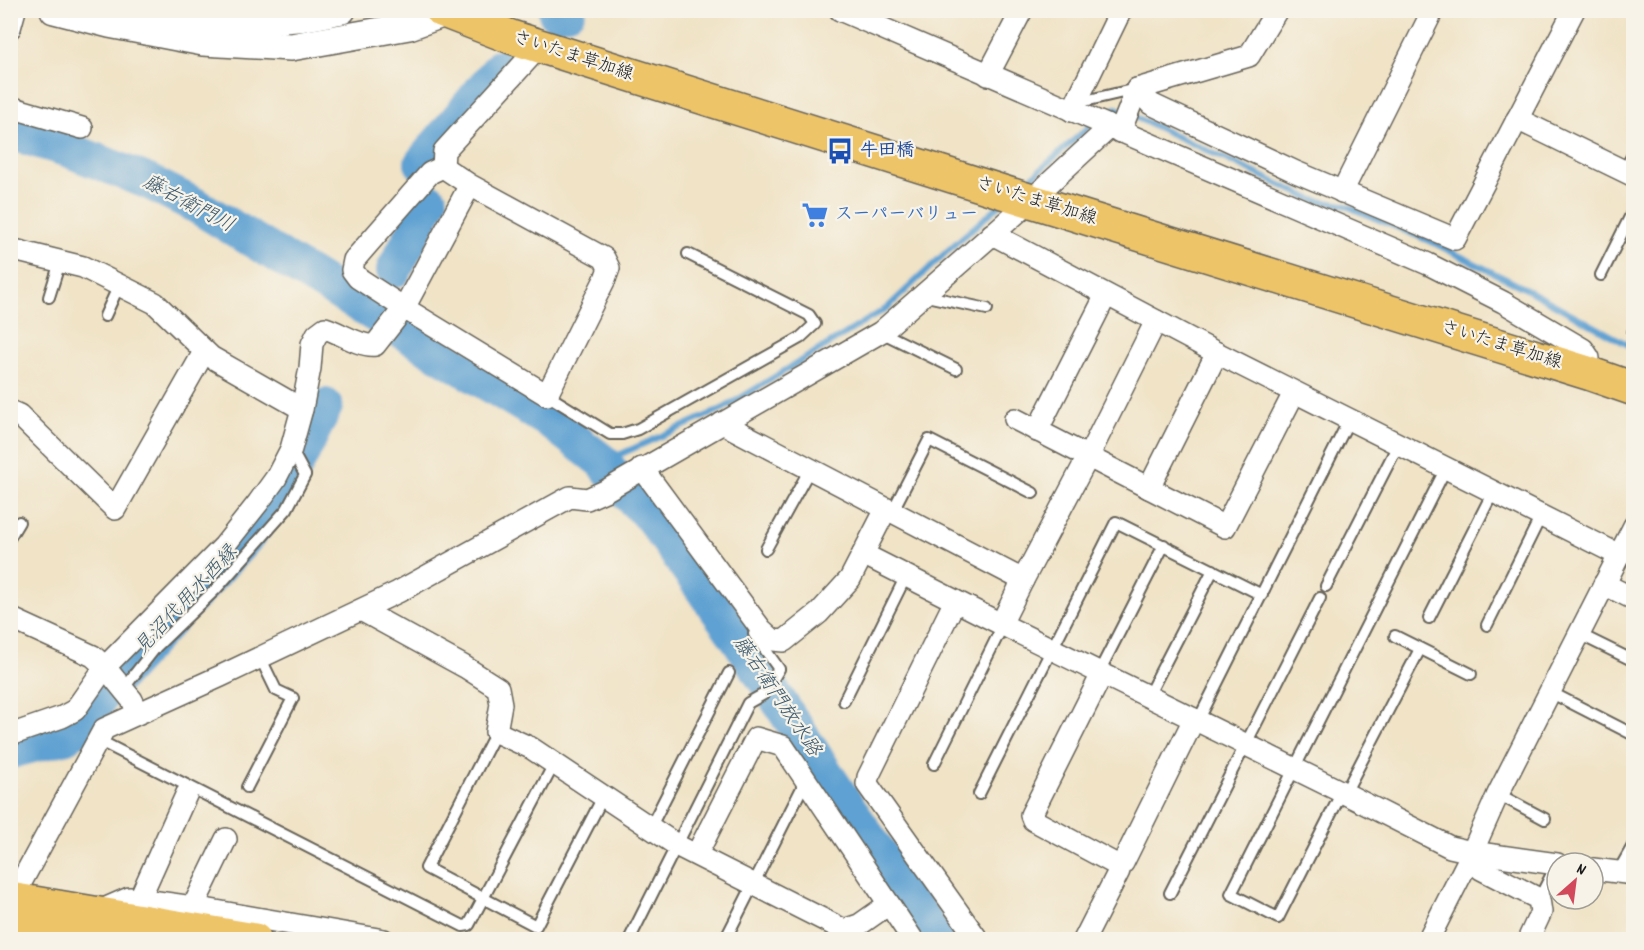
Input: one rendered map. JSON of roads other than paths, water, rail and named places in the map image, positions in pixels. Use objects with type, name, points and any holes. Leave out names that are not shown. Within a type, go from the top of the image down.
[{"type":"main road","name":"さいたま草加線","points":[[446,11],[511,38],[1634,388]]},
{"type":"main road","points":[[11,906],[95,926],[255,939]]},
{"type":"street","points":[[10,28],[15,10]]},
{"type":"street","points":[[54,10],[109,24],[203,42],[291,47],[409,26],[446,11]]},
{"type":"street","points":[[151,10],[243,22],[297,18],[342,10]]},
{"type":"street","points":[[840,10],[988,75],[1073,107],[1115,129],[1428,264],[1503,302],[1583,349],[1589,358],[1588,373]]},
{"type":"street","points":[[988,75],[1022,10]]},
{"type":"street","points":[[1073,107],[1120,10]]},
{"type":"street","points":[[11,906],[104,729],[398,591],[570,497],[587,499],[605,491],[881,332],[992,234],[1017,196],[1115,129],[1137,89],[1249,56],[1277,10]]},
{"type":"street","points":[[1342,192],[1433,10]]},
{"type":"street","points":[[1137,89],[1151,104],[1296,172],[1455,239],[1574,10]]},
{"type":"street","points":[[443,167],[444,150],[539,46]]},
{"type":"street","points":[[10,107],[82,128]]},
{"type":"street","points":[[1517,119],[1630,167]]},
{"type":"street","points":[[443,167],[470,185],[604,258],[609,268],[547,395],[402,310],[358,278],[352,270],[354,260],[430,173],[443,167]]},
{"type":"street","points":[[10,735],[62,717],[75,710],[115,678],[224,546],[276,478],[291,449],[302,409],[312,344],[317,334],[325,328],[366,346],[375,345],[402,310],[470,185]]},
{"type":"street","points":[[992,234],[1294,393],[1619,555]]},
{"type":"street","points":[[10,249],[83,267],[155,303],[204,352],[302,409]]},
{"type":"street","points":[[1037,431],[1106,295]]},
{"type":"street","points":[[1002,625],[1156,321]]},
{"type":"street","points":[[10,411],[19,415],[115,509],[204,352]]},
{"type":"street","points":[[1149,488],[1217,353]]},
{"type":"street","points":[[1015,419],[1224,526],[1294,393]]},
{"type":"street","points":[[722,423],[1023,580]]},
{"type":"street","points":[[642,468],[761,629],[773,640],[784,641],[819,613],[850,579],[889,511]]},
{"type":"street","points":[[1428,939],[1498,794],[1634,526]]},
{"type":"street","points":[[863,554],[1002,625],[1344,792],[1450,847],[1471,854],[1545,863]]},
{"type":"street","points":[[1604,584],[1634,599]]},
{"type":"street","points":[[955,601],[868,777],[867,784],[978,939]]},
{"type":"street","points":[[361,609],[498,688],[501,704],[496,732],[531,748],[678,846],[844,930],[859,926],[890,903]]},
{"type":"street","points":[[10,618],[93,657],[115,678],[138,712]]},
{"type":"street","points":[[1084,939],[1119,871],[1117,865],[1033,820],[1031,815],[1100,673]]},
{"type":"street","points":[[1117,865],[1123,862],[1196,720]]},
{"type":"street","points":[[701,846],[756,738],[783,746],[913,939]]},
{"type":"street","points":[[139,900],[187,793]]},
{"type":"street","points":[[193,907],[226,839]]},
{"type":"street","points":[[1471,854],[1481,869],[1539,899],[1541,912],[1528,939]]},
{"type":"street","points":[[1605,870],[1626,873]]},
{"type":"street","points":[[95,926],[129,898],[384,939]]},
{"type":"lane","points":[[1073,107],[1137,89]]},
{"type":"lane","points":[[1601,275],[1634,209]]},
{"type":"lane","points":[[547,395],[610,434],[622,434],[638,429],[800,339],[815,324],[809,315],[688,254]]},
{"type":"lane","points":[[49,297],[60,262]]},
{"type":"lane","points":[[105,316],[119,285]]},
{"type":"lane","points":[[922,295],[987,309]]},
{"type":"lane","points":[[881,332],[957,369]]},
{"type":"lane","points":[[1196,720],[1262,595],[1349,420]]},
{"type":"lane","points":[[889,511],[929,440],[1033,493]]},
{"type":"lane","points":[[1326,586],[1398,445]]},
{"type":"lane","points":[[115,678],[156,647],[216,590],[287,509],[305,475],[291,449]]},
{"type":"lane","points":[[1420,649],[1278,918],[1231,894],[1446,468]]},
{"type":"lane","points":[[766,549],[810,469]]},
{"type":"lane","points":[[1429,618],[1493,492]]},
{"type":"lane","points":[[1487,625],[1541,516]]},
{"type":"lane","points":[[10,537],[19,522]]},
{"type":"lane","points":[[979,794],[1116,522],[1262,595]]},
{"type":"lane","points":[[1100,673],[1164,545]]},
{"type":"lane","points":[[1148,696],[1213,570]]},
{"type":"lane","points":[[844,701],[906,576]]},
{"type":"lane","points":[[1170,894],[1320,598]]},
{"type":"lane","points":[[934,764],[1002,625]]},
{"type":"lane","points":[[629,939],[678,846],[748,703],[764,694],[779,669],[754,634],[761,629]]},
{"type":"lane","points":[[1580,634],[1634,661]]},
{"type":"lane","points":[[1395,636],[1471,674]]},
{"type":"lane","points":[[247,787],[293,698],[276,690],[260,657]]},
{"type":"lane","points":[[650,828],[729,673]]},
{"type":"lane","points":[[1550,692],[1632,731]]},
{"type":"lane","points":[[496,732],[426,868],[536,926],[603,797]]},
{"type":"lane","points":[[98,740],[463,926],[469,925],[554,764]]},
{"type":"lane","points":[[725,939],[806,779]]},
{"type":"lane","points":[[1498,794],[1545,819]]},
{"type":"lane","points":[[1626,873],[1634,844]]},
{"type":"lane","points":[[1539,899],[1545,887]]},
{"type":"waterway","name":"見沼代用水西縁","points":[[556,13],[568,10]]},
{"type":"waterway","name":"見沼代用水西縁","points":[[422,163],[501,67]]},
{"type":"waterway","points":[[1100,117],[1116,108],[1313,200],[1344,205],[1436,244],[1526,289],[1634,348]]},
{"type":"waterway","points":[[1021,187],[1092,124]]},
{"type":"waterway","points":[[10,132],[69,150],[149,182],[197,206],[551,422],[603,462],[652,518],[739,640],[938,940]]},
{"type":"waterway","name":"見沼代用水西縁","points":[[394,270],[430,201]]},
{"type":"waterway","points":[[603,462],[724,408],[887,308],[1002,203]]},
{"type":"waterway","name":"見沼代用水西縁","points":[[10,751],[66,736],[85,723],[103,693],[249,534],[286,485],[325,406]]},
{"type":"place","name":"牛田橋","points":[[840,151]]},
{"type":"place","name":"スーパーバリュー","points":[[815,215]]},
{"type":"water label","name":"藤右衛門川","points":[[188,205]]},
{"type":"water label","name":"藤右衛門放水路","points":[[776,697]]}]
